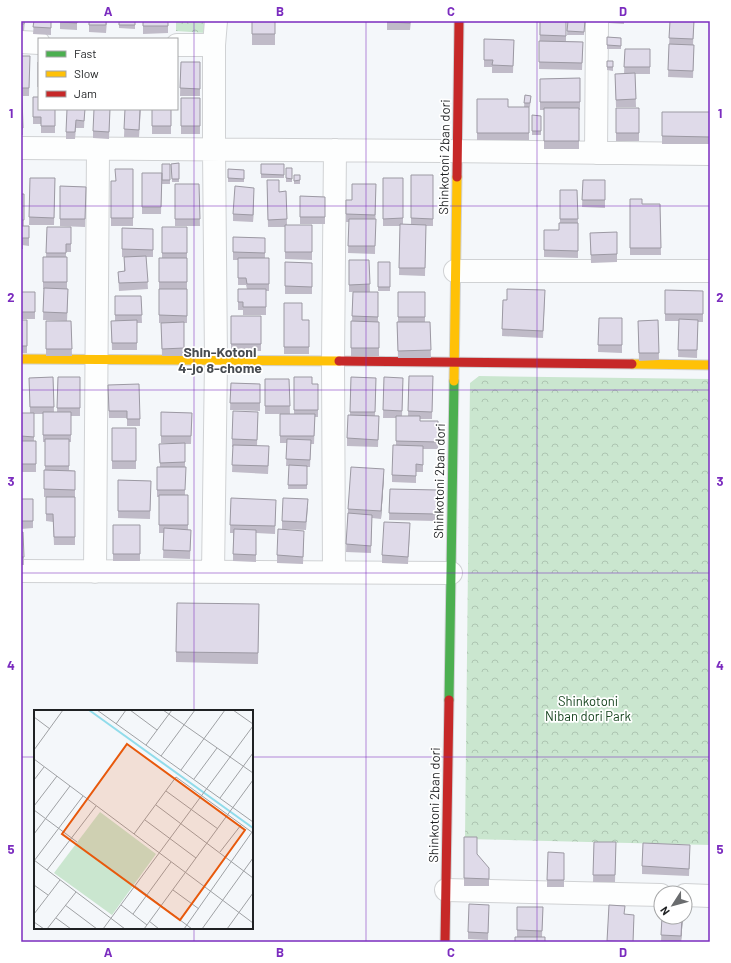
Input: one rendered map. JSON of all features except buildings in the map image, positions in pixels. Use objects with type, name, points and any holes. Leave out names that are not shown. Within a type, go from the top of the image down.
[{"type":"street","points":[[213,572],[216,361],[214,45],[216,21]]},
{"type":"street","name":"Shinkotoni 2ban dori","points":[[445,942],[459,21]]},
{"type":"street","points":[[596,153],[597,21]]},
{"type":"street","points":[[21,42],[38,43]]},
{"type":"street","points":[[178,45],[214,45]]},
{"type":"street","points":[[21,148],[710,154]]},
{"type":"street","points":[[95,572],[98,149]]},
{"type":"street","points":[[334,572],[333,361],[335,150]]},
{"type":"street","points":[[455,271],[710,271]]},
{"type":"street","points":[[21,359],[710,365]]},
{"type":"street","points":[[21,571],[451,573]]},
{"type":"street","points":[[446,890],[653,895]]},
{"type":"street","points":[[693,895],[710,896]]},
{"type":"green space","points":[[176,21],[206,21],[206,33],[176,31]]},
{"type":"green space","name":"Shinkotoni Niban dori Park","points":[[479,376],[710,379],[710,845],[465,839],[470,383]]},
{"type":"traffic: fast","points":[[449,700],[454,381]]},
{"type":"traffic: slow","points":[[454,381],[457,177]]},
{"type":"traffic: slow","points":[[21,359],[339,361]]},
{"type":"traffic: slow","points":[[632,364],[710,365]]},
{"type":"traffic: jam","points":[[457,177],[459,21]]},
{"type":"traffic: jam","points":[[339,361],[632,364]]},
{"type":"traffic: jam","points":[[445,942],[449,700]]},
{"type":"district","name":"Shin-Kotoni 4-jo 8-chome","points":[[220,360]]}]
